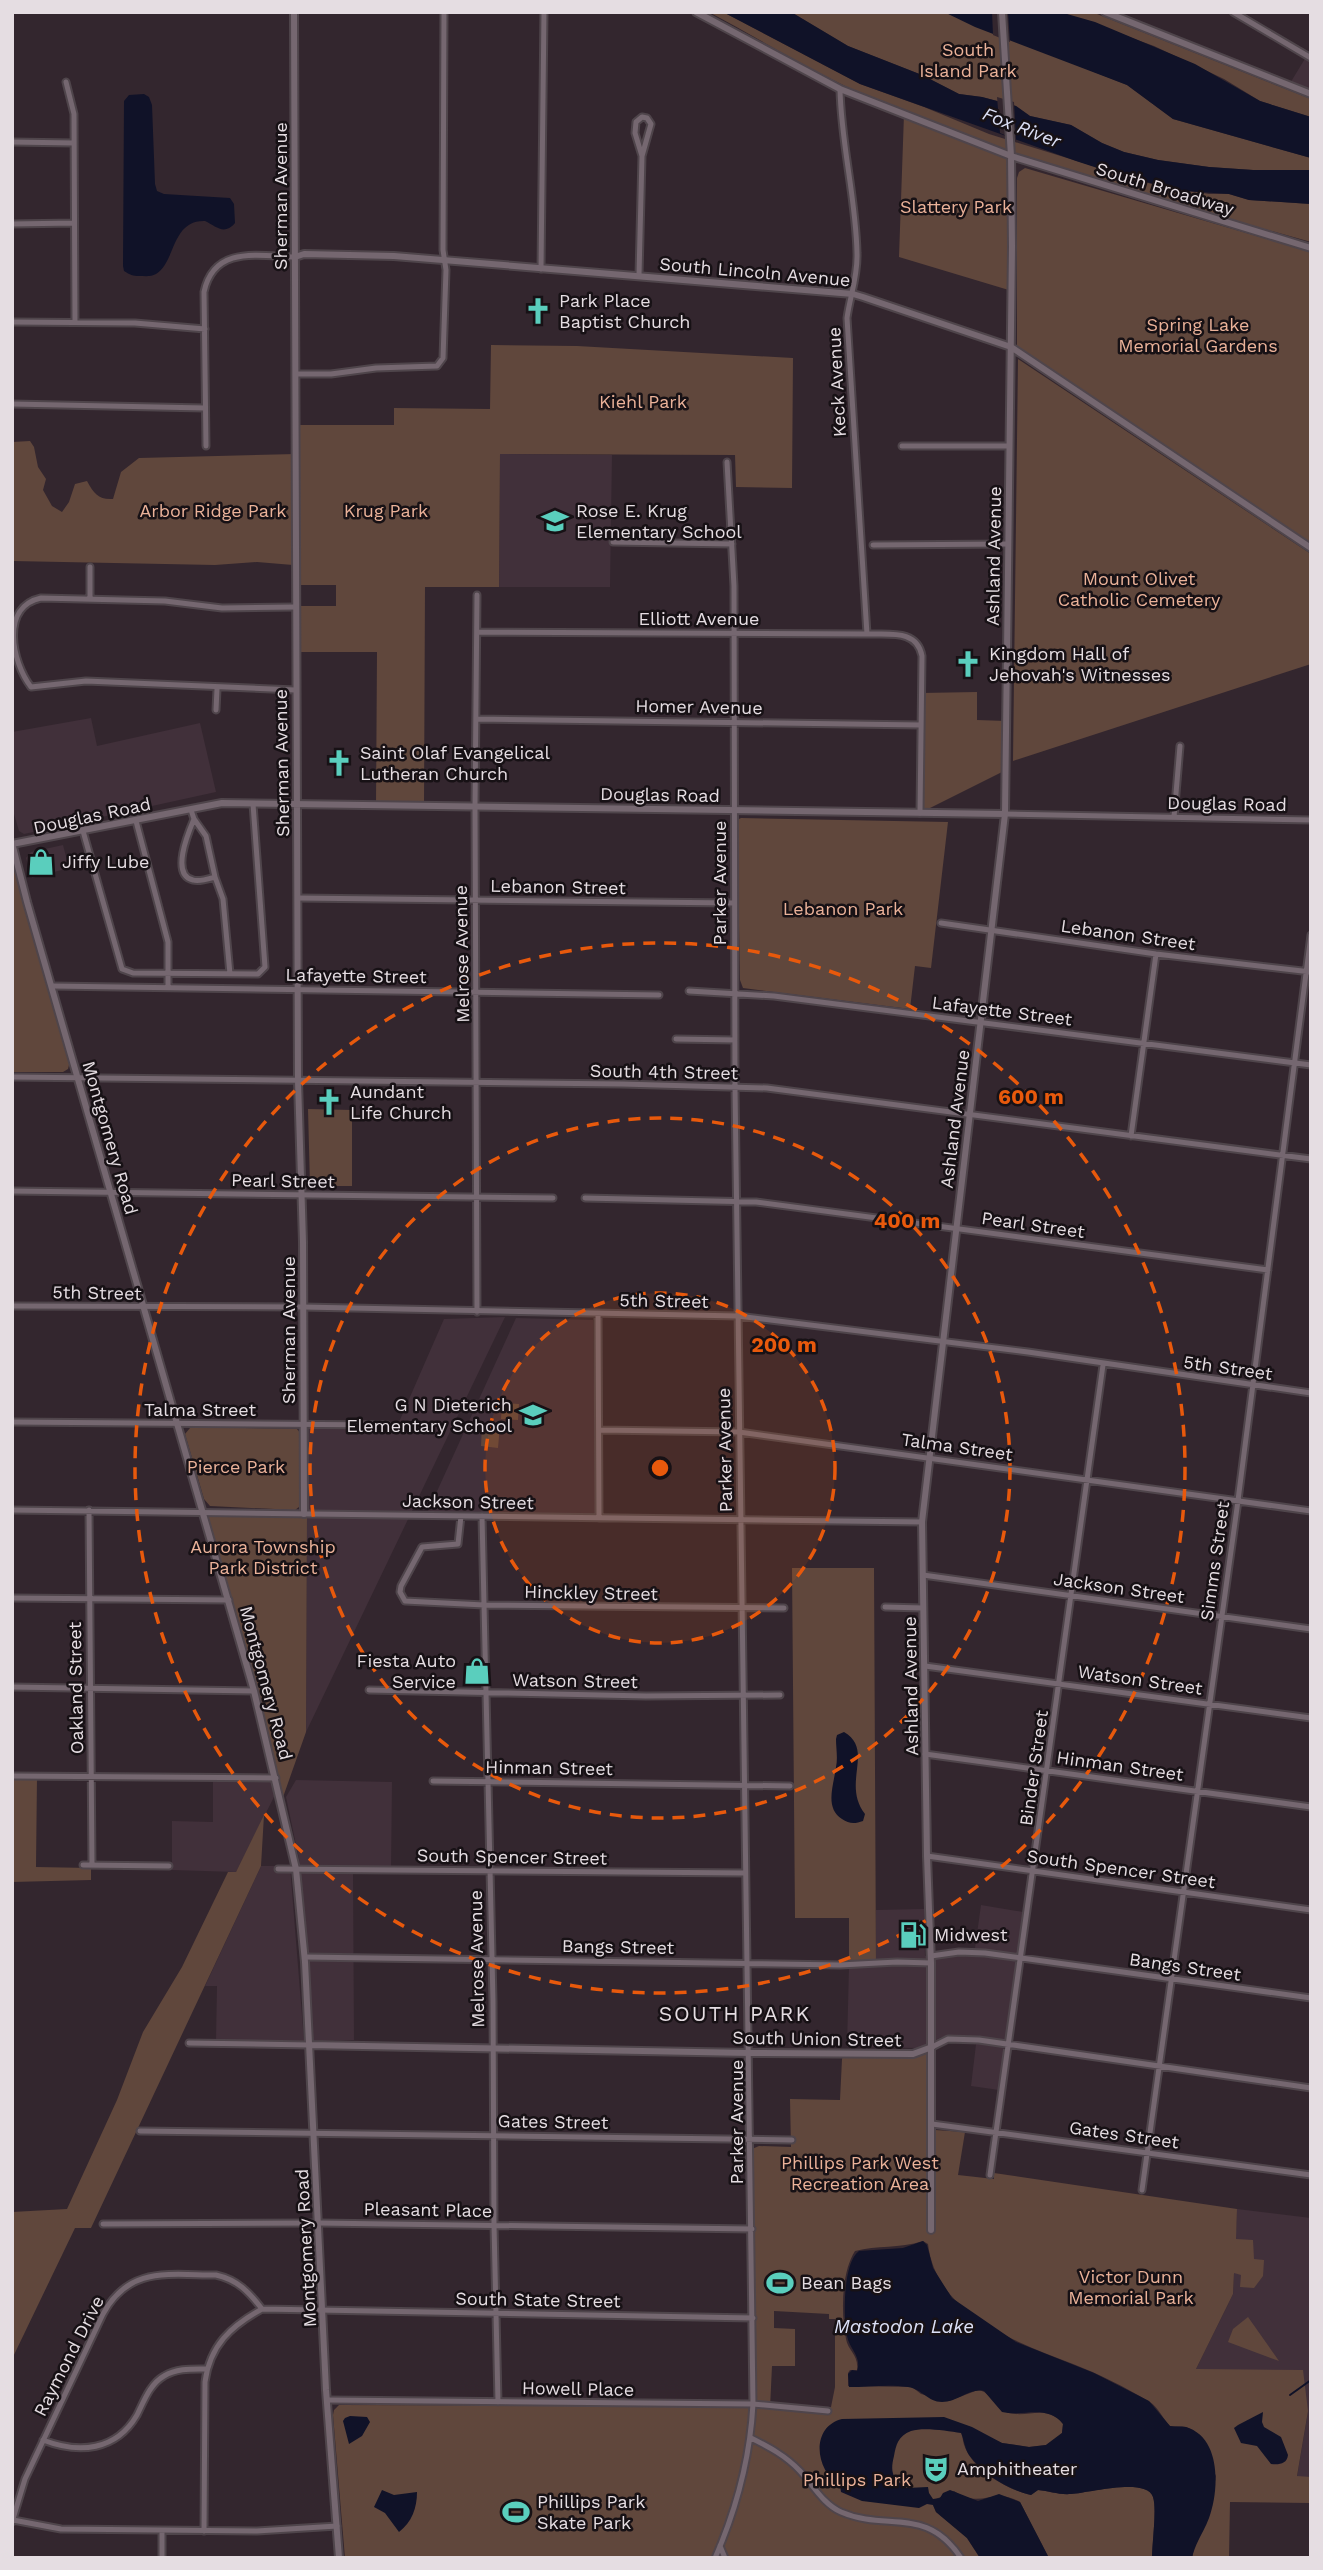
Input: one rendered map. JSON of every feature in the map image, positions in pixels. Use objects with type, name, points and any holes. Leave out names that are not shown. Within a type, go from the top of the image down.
[{"type":"street","name":"Sherman Avenue","points":[[293,12],[295,690],[304,1514]]},
{"type":"street","points":[[296,374],[339,374],[376,368],[429,368],[440,363],[445,351],[444,12]]},
{"type":"street","points":[[541,269],[544,12]]},
{"type":"street","name":"South Broadway","points":[[696,12],[840,89],[1011,156],[1311,248]]},
{"type":"street","name":"Ashland Avenue","points":[[931,2230],[931,1960],[922,1522],[1005,814],[1011,156],[1002,12]]},
{"type":"street","points":[[1105,12],[1311,94]]},
{"type":"street","points":[[1233,12],[1311,58]]},
{"type":"street","points":[[66,82],[73,108],[75,322]]},
{"type":"street","name":"Keck Avenue","points":[[840,89],[843,145],[857,253],[853,294],[847,318],[867,634]]},
{"type":"street","points":[[639,275],[642,156],[635,129],[636,122],[642,117],[649,121],[651,128],[642,156]]},
{"type":"street","points":[[12,142],[74,143]]},
{"type":"street","points":[[12,224],[74,223]]},
{"type":"street","name":"South Lincoln Avenue","points":[[295,257],[304,254],[445,260],[853,294],[1011,348],[1311,548]]},
{"type":"street","points":[[205,446],[204,292],[208,278],[217,265],[234,256],[295,257]]},
{"type":"street","points":[[12,322],[135,323],[205,329]]},
{"type":"street","points":[[12,404],[205,408]]},
{"type":"street","points":[[902,446],[1009,446]]},
{"type":"street","name":"Parker Avenue","points":[[715,2558],[744,2476],[751,2438],[753,2404],[735,1088],[734,633],[727,462]]},
{"type":"street","points":[[613,542],[732,544]]},
{"type":"street","points":[[873,545],[1008,544]]},
{"type":"street","points":[[90,567],[90,599]]},
{"type":"street","name":"Melrose Avenue","points":[[477,595],[477,1312]]},
{"type":"street","points":[[295,607],[222,608],[165,601],[41,598],[33,600],[20,610],[12,626],[13,640],[26,680],[31,687],[86,681],[217,689],[295,690]]},
{"type":"street","points":[[12,604],[20,610]]},
{"type":"street","name":"Elliott Avenue","points":[[477,632],[906,636],[918,643],[922,656],[921,725]]},
{"type":"street","points":[[216,710],[217,689]]},
{"type":"street","name":"Homer Avenue","points":[[477,719],[921,725]]},
{"type":"street","points":[[920,813],[921,725]]},
{"type":"street","points":[[1174,817],[1180,746]]},
{"type":"street","name":"Douglas Road","points":[[12,844],[222,803],[1311,820]]},
{"type":"street","points":[[83,831],[122,969],[133,973],[258,974],[265,967],[253,804]]},
{"type":"street","points":[[191,810],[206,836],[215,877],[225,905],[230,974]]},
{"type":"street","points":[[194,819],[183,850],[186,876],[195,881],[215,877]]},
{"type":"street","points":[[136,821],[166,933],[168,987]]},
{"type":"street","name":"Montgomery Road","points":[[12,844],[229,1600],[276,1778],[296,1868],[305,1957],[327,2400],[339,2558]]},
{"type":"street","name":"Lebanon Street","points":[[298,898],[734,903]]},
{"type":"street","name":"Lebanon Street","points":[[941,923],[1156,954],[1309,972]]},
{"type":"street","name":"Simms Street","points":[[1142,2190],[1309,972],[1311,935]]},
{"type":"street","points":[[1132,1136],[1156,954]]},
{"type":"street","name":"Lafayette Street","points":[[52,986],[659,995]]},
{"type":"street","name":"Lafayette Street","points":[[689,992],[735,992],[1311,1065]]},
{"type":"street","points":[[677,1039],[735,1040]]},
{"type":"street","name":"South 4th Street","points":[[12,1077],[767,1088],[1311,1159]]},
{"type":"street","name":"Pearl Street","points":[[12,1191],[553,1198]]},
{"type":"street","name":"Pearl Street","points":[[585,1198],[756,1202],[1268,1270]]},
{"type":"street","name":"5th Street","points":[[12,1306],[303,1307],[738,1316],[944,1341],[1311,1393]]},
{"type":"street","points":[[598,1314],[599,1518]]},
{"type":"street","name":"Binder Street","points":[[990,2175],[1103,1365]]},
{"type":"street","name":"Talma Street","points":[[12,1422],[387,1426]]},
{"type":"street","name":"Talma Street","points":[[599,1430],[739,1432],[1311,1511]]},
{"type":"street","name":"Jackson Street","points":[[12,1510],[922,1522]]},
{"type":"street","name":"Oakland Street","points":[[89,1510],[92,1865]]},
{"type":"street","name":"Hinckley Street","points":[[461,1516],[458,1544],[422,1547],[401,1586],[401,1596],[405,1601],[414,1604],[784,1608]]},
{"type":"street","name":"Melrose Avenue","points":[[482,1516],[498,2402]]},
{"type":"street","name":"Jackson Street","points":[[923,1575],[1311,1629]]},
{"type":"street","points":[[12,1598],[229,1600]]},
{"type":"street","points":[[885,1607],[923,1608]]},
{"type":"street","name":"Watson Street","points":[[925,1666],[1311,1718]]},
{"type":"street","points":[[12,1687],[254,1691]]},
{"type":"street","name":"Watson Street","points":[[369,1690],[646,1696],[780,1695]]},
{"type":"street","name":"Hinman Street","points":[[926,1754],[1311,1807]]},
{"type":"street","points":[[12,1776],[276,1778]]},
{"type":"street","name":"Hinman Street","points":[[433,1781],[790,1786]]},
{"type":"street","name":"South Spencer Street","points":[[927,1856],[1311,1910]]},
{"type":"street","points":[[83,1865],[169,1867]]},
{"type":"street","name":"South Spencer Street","points":[[278,1869],[745,1874]]},
{"type":"street","name":"Bangs Street","points":[[305,1957],[748,1964],[931,1960],[972,1952],[1311,1998]]},
{"type":"street","name":"South Union Street","points":[[189,2043],[913,2054],[948,2039],[979,2040],[1311,2088]]},
{"type":"street","name":"Gates Street","points":[[932,2124],[1311,2175]]},
{"type":"street","name":"Gates Street","points":[[140,2131],[792,2140]]},
{"type":"street","points":[[922,2140],[932,2140]]},
{"type":"street","name":"Pleasant Place","points":[[103,2224],[319,2223],[752,2229]]},
{"type":"street","name":"Raymond Drive","points":[[12,2521],[25,2479],[103,2314],[117,2292],[147,2276],[216,2275],[243,2286],[262,2309]]},
{"type":"street","points":[[204,2531],[206,2369],[214,2349],[227,2332],[262,2309],[322,2310]]},
{"type":"street","name":"South State Street","points":[[322,2310],[753,2318]]},
{"type":"street","points":[[43,2440],[81,2449],[113,2441],[129,2427],[158,2380],[181,2370],[206,2369]]},
{"type":"street","name":"Howell Place","points":[[327,2400],[753,2404],[828,2411]]},
{"type":"street","points":[[751,2438],[787,2458],[837,2511],[857,2517],[923,2525],[941,2535],[961,2558]]},
{"type":"street","points":[[12,2521],[61,2529],[162,2531],[257,2531],[337,2526]]},
{"type":"street","points":[[162,2531],[162,2558]]},
{"type":"street","points":[[720,2546],[725,2558]]},
{"type":"shaded area","points":[[1306,57],[1311,59],[1311,93],[1289,85]]},
{"type":"shaded area","name":"Rose E. Krug Elementary School","points":[[500,454],[612,455],[610,587],[499,587]]},
{"type":"shaded area","points":[[91,718],[97,746],[200,723],[216,792],[24,834],[19,831],[12,807],[12,732]]},
{"type":"shaded area","points":[[63,845],[69,868],[32,878],[26,858],[31,852]]},
{"type":"shaded area","points":[[505,1317],[306,1732],[307,1428],[396,1429],[444,1319]]},
{"type":"shaded area","name":"G N Dieterich Elementary School","points":[[516,1318],[593,1320],[596,1514],[428,1511]]},
{"type":"shaded area","points":[[213,1779],[271,1779],[275,1795],[236,1872],[172,1870],[172,1821],[213,1822]]},
{"type":"shaded area","points":[[296,1780],[392,1782],[391,1871],[353,1871],[354,2040],[313,2041],[299,1859],[286,1797]]},
{"type":"shaded area","points":[[261,1866],[290,1866],[304,2041],[216,2040],[217,1986],[205,1986]]},
{"type":"shaded area","points":[[981,1905],[1023,1912],[999,2090],[971,2086],[977,2036],[942,2037],[919,2048],[847,2047],[849,1966],[876,1965],[876,1910],[924,1909],[925,1956],[975,1948]]},
{"type":"shaded area","points":[[1237,2209],[1311,2218],[1311,2477],[1297,2477],[1308,2411],[1196,2369],[1233,2294]]},
{"type":"green space","name":"South Island Park","points":[[709,12],[723,12],[860,84],[989,134],[1158,186],[1209,194],[1229,194],[1249,200],[1311,204],[1311,242],[1089,178],[926,121],[831,79]]},
{"type":"green space","name":"South Island Park","points":[[791,12],[944,12],[1127,85],[1173,119],[1311,158],[1311,170],[1209,167],[1124,152],[1071,125],[1030,116],[1016,106],[959,94],[922,75],[848,46]]},
{"type":"green space","points":[[1060,12],[1092,12],[1311,99],[1311,117],[1260,101],[1224,79],[1154,46]]},
{"type":"green space","name":"Slattery Park","points":[[904,114],[1011,156],[1012,291],[899,257]]},
{"type":"green space","name":"Spring Lake Memorial Gardens","points":[[1025,168],[1311,252],[1311,544],[1017,347],[1017,178],[1019,172]]},
{"type":"green space","name":"Krug Park","points":[[491,345],[577,346],[793,358],[792,488],[736,487],[735,455],[500,454],[499,587],[425,587],[424,806],[376,805],[377,652],[297,652],[297,606],[336,606],[336,585],[298,585],[299,425],[394,425],[394,408],[490,409]]},
{"type":"green space","name":"Mount Olivet Catholic Cemetery","points":[[1018,359],[1311,554],[1311,664],[1013,761]]},
{"type":"green space","name":"Arbor Ridge Park","points":[[30,441],[38,467],[46,479],[43,490],[52,506],[62,512],[69,502],[75,484],[87,481],[97,495],[113,499],[121,472],[139,458],[296,454],[293,565],[257,562],[215,565],[12,561],[12,442]]},
{"type":"green space","points":[[977,692],[977,720],[1006,721],[1006,770],[920,813],[921,693]]},
{"type":"green space","name":"Lebanon Park","points":[[737,820],[948,822],[931,968],[915,966],[910,1009],[743,988],[740,980]]},
{"type":"green space","points":[[12,861],[70,1061],[68,1069],[63,1072],[12,1072]]},
{"type":"green space","points":[[308,1109],[352,1110],[352,1186],[310,1186]]},
{"type":"green space","points":[[502,1403],[519,1404],[518,1420],[501,1419]]},
{"type":"green space","points":[[482,1424],[500,1425],[498,1448],[481,1446]]},
{"type":"green space","name":"Pierce Park","points":[[190,1428],[297,1429],[301,1434],[299,1507],[295,1510],[210,1506],[204,1499],[185,1434]]},
{"type":"green space","name":"Aurora Township Park District","points":[[204,1511],[307,1514],[306,1732],[282,1800]]},
{"type":"green space","points":[[792,1568],[874,1568],[876,1966],[849,1966],[849,1918],[795,1918]]},
{"type":"green space","points":[[12,1777],[37,1777],[36,1867],[91,1868],[91,1880],[12,1882]]},
{"type":"green space","points":[[264,1815],[261,1866],[91,2228],[75,2228],[12,2359],[12,2212],[67,2209],[117,2100],[143,2032],[182,1967],[228,1872],[236,1872]]},
{"type":"green space","points":[[932,2047],[935,2130],[965,2132],[958,2175],[994,2179],[994,2173],[1237,2209],[1236,2239],[1253,2240],[1254,2259],[1264,2260],[1263,2276],[1254,2288],[1240,2287],[1241,2275],[1234,2273],[1233,2294],[1196,2369],[1303,2370],[1308,2411],[1297,2476],[1311,2477],[1311,2503],[1230,2502],[1229,2558],[1192,2558],[1195,2544],[1208,2519],[1216,2476],[1193,2430],[1170,2426],[1153,2404],[1131,2391],[1027,2346],[982,2322],[962,2307],[946,2289],[934,2268],[928,2244],[923,2241],[855,2251],[850,2260],[843,2294],[843,2318],[846,2339],[855,2357],[857,2370],[850,2370],[848,2373],[848,2386],[912,2387],[921,2394],[949,2401],[978,2390],[983,2391],[1009,2413],[1044,2413],[1057,2418],[1063,2424],[1062,2433],[1046,2445],[1029,2447],[1002,2443],[964,2425],[966,2449],[973,2461],[995,2479],[1031,2495],[1038,2490],[1067,2494],[1129,2487],[1148,2491],[1153,2497],[1155,2509],[1152,2558],[1049,2558],[1020,2502],[1002,2496],[972,2498],[954,2491],[936,2499],[933,2505],[936,2512],[967,2538],[980,2558],[345,2558],[333,2415],[339,2405],[754,2406],[752,2149],[759,2146],[791,2147],[790,2099],[840,2100],[844,2054],[913,2054]],"holes":[[[774,2311],[829,2314],[829,2319],[835,2319],[835,2387],[831,2407],[817,2413],[770,2408],[772,2366],[795,2366],[795,2329],[774,2328]]]},
{"type":"green space","points":[[1248,2317],[1279,2361],[1228,2342],[1233,2329]]},
{"type":"water","name":"Fox River","points":[[723,12],[791,12],[848,46],[922,75],[959,94],[1016,106],[1030,116],[1071,125],[1124,152],[1209,167],[1311,170],[1311,204],[1249,200],[1229,194],[1184,191],[1125,177],[1076,161],[860,84]]},
{"type":"water","points":[[944,12],[1060,12],[1095,22],[1195,64],[1260,101],[1311,117],[1311,158],[1173,119],[1127,85],[975,27]]},
{"type":"water","points":[[144,94],[149,97],[152,105],[157,191],[164,194],[230,198],[234,204],[235,223],[224,229],[205,221],[194,222],[180,234],[167,261],[156,274],[135,276],[124,271],[123,266],[124,101],[129,95]]},
{"type":"water","points":[[844,1732],[853,1739],[857,1748],[856,1791],[858,1802],[865,1814],[863,1821],[857,1823],[850,1823],[836,1814],[832,1802],[837,1760],[836,1739],[837,1735]]},
{"type":"water","name":"Mastodon Lake","points":[[923,2241],[927,2245],[933,2268],[952,2298],[1016,2342],[1094,2373],[1149,2401],[1170,2426],[1186,2427],[1198,2433],[1206,2442],[1215,2466],[1215,2494],[1209,2518],[1192,2558],[1152,2558],[1155,2509],[1153,2497],[1148,2491],[1129,2487],[1071,2494],[1038,2490],[1031,2495],[1022,2493],[981,2469],[968,2453],[961,2433],[922,2429],[907,2433],[898,2441],[892,2466],[893,2475],[907,2488],[928,2487],[933,2499],[940,2498],[950,2490],[978,2501],[999,2494],[1020,2502],[1049,2558],[980,2558],[967,2538],[936,2512],[933,2505],[927,2504],[919,2508],[862,2501],[841,2492],[840,2485],[825,2470],[820,2450],[825,2431],[842,2419],[944,2417],[972,2427],[1002,2443],[1029,2447],[1046,2445],[1062,2433],[1063,2424],[1050,2414],[1002,2412],[984,2391],[973,2391],[942,2402],[908,2387],[849,2387],[848,2374],[852,2370],[857,2371],[858,2366],[857,2357],[847,2336],[845,2316],[847,2278],[854,2257],[859,2251],[903,2248]]},
{"type":"water","points":[[1263,2412],[1264,2427],[1281,2437],[1288,2455],[1282,2463],[1271,2464],[1257,2446],[1241,2443],[1234,2428]]},
{"type":"water","points":[[350,2416],[367,2417],[370,2422],[362,2436],[349,2444],[343,2421]]},
{"type":"water","points":[[382,2490],[394,2495],[417,2492],[413,2514],[399,2532],[385,2513],[374,2507]]},
{"type":"pier","points":[[992,12],[1008,12],[1010,42],[993,35]]},
{"type":"pier","points":[[997,97],[1014,102],[1016,140],[1000,133]]},
{"type":"waterway","points":[[1290,2395],[1311,2380]]},
{"type":"place","name":"Park Place Baptist Church","points":[[538,311]]},
{"type":"place","name":"Rose E. Krug Elementary School","points":[[555,521]]},
{"type":"place","name":"Kingdom Hall of Jehovah's Witnesses","points":[[968,664]]},
{"type":"place","name":"Saint Olaf Evangelical Lutheran Church","points":[[339,763]]},
{"type":"place","name":"Jiffy Lube","points":[[41,862]]},
{"type":"place","name":"Aundant Life Church","points":[[329,1102]]},
{"type":"place","name":"G N Dieterich Elementary School","points":[[533,1415]]},
{"type":"place","name":"Fiesta Auto Service","points":[[477,1671]]},
{"type":"place","name":"Midwest","points":[[913,1935]]},
{"type":"place","name":"Bean Bags","points":[[780,2283]]},
{"type":"place","name":"Amphitheater","points":[[936,2469]]},
{"type":"place","name":"Phillips Park Skate Park","points":[[516,2512]]},
{"type":"district","name":"SOUTH PARK","points":[[735,2014]]},
{"type":"park label","name":"Kiehl Park","points":[[643,402]]},
{"type":"park label","name":"Phillips Park West Recreation Area","points":[[860,2173]]},
{"type":"park label","name":"Victor Dunn Memorial Park","points":[[1131,2287]]},
{"type":"park label","name":"Phillips Park","points":[[857,2480]]}]
